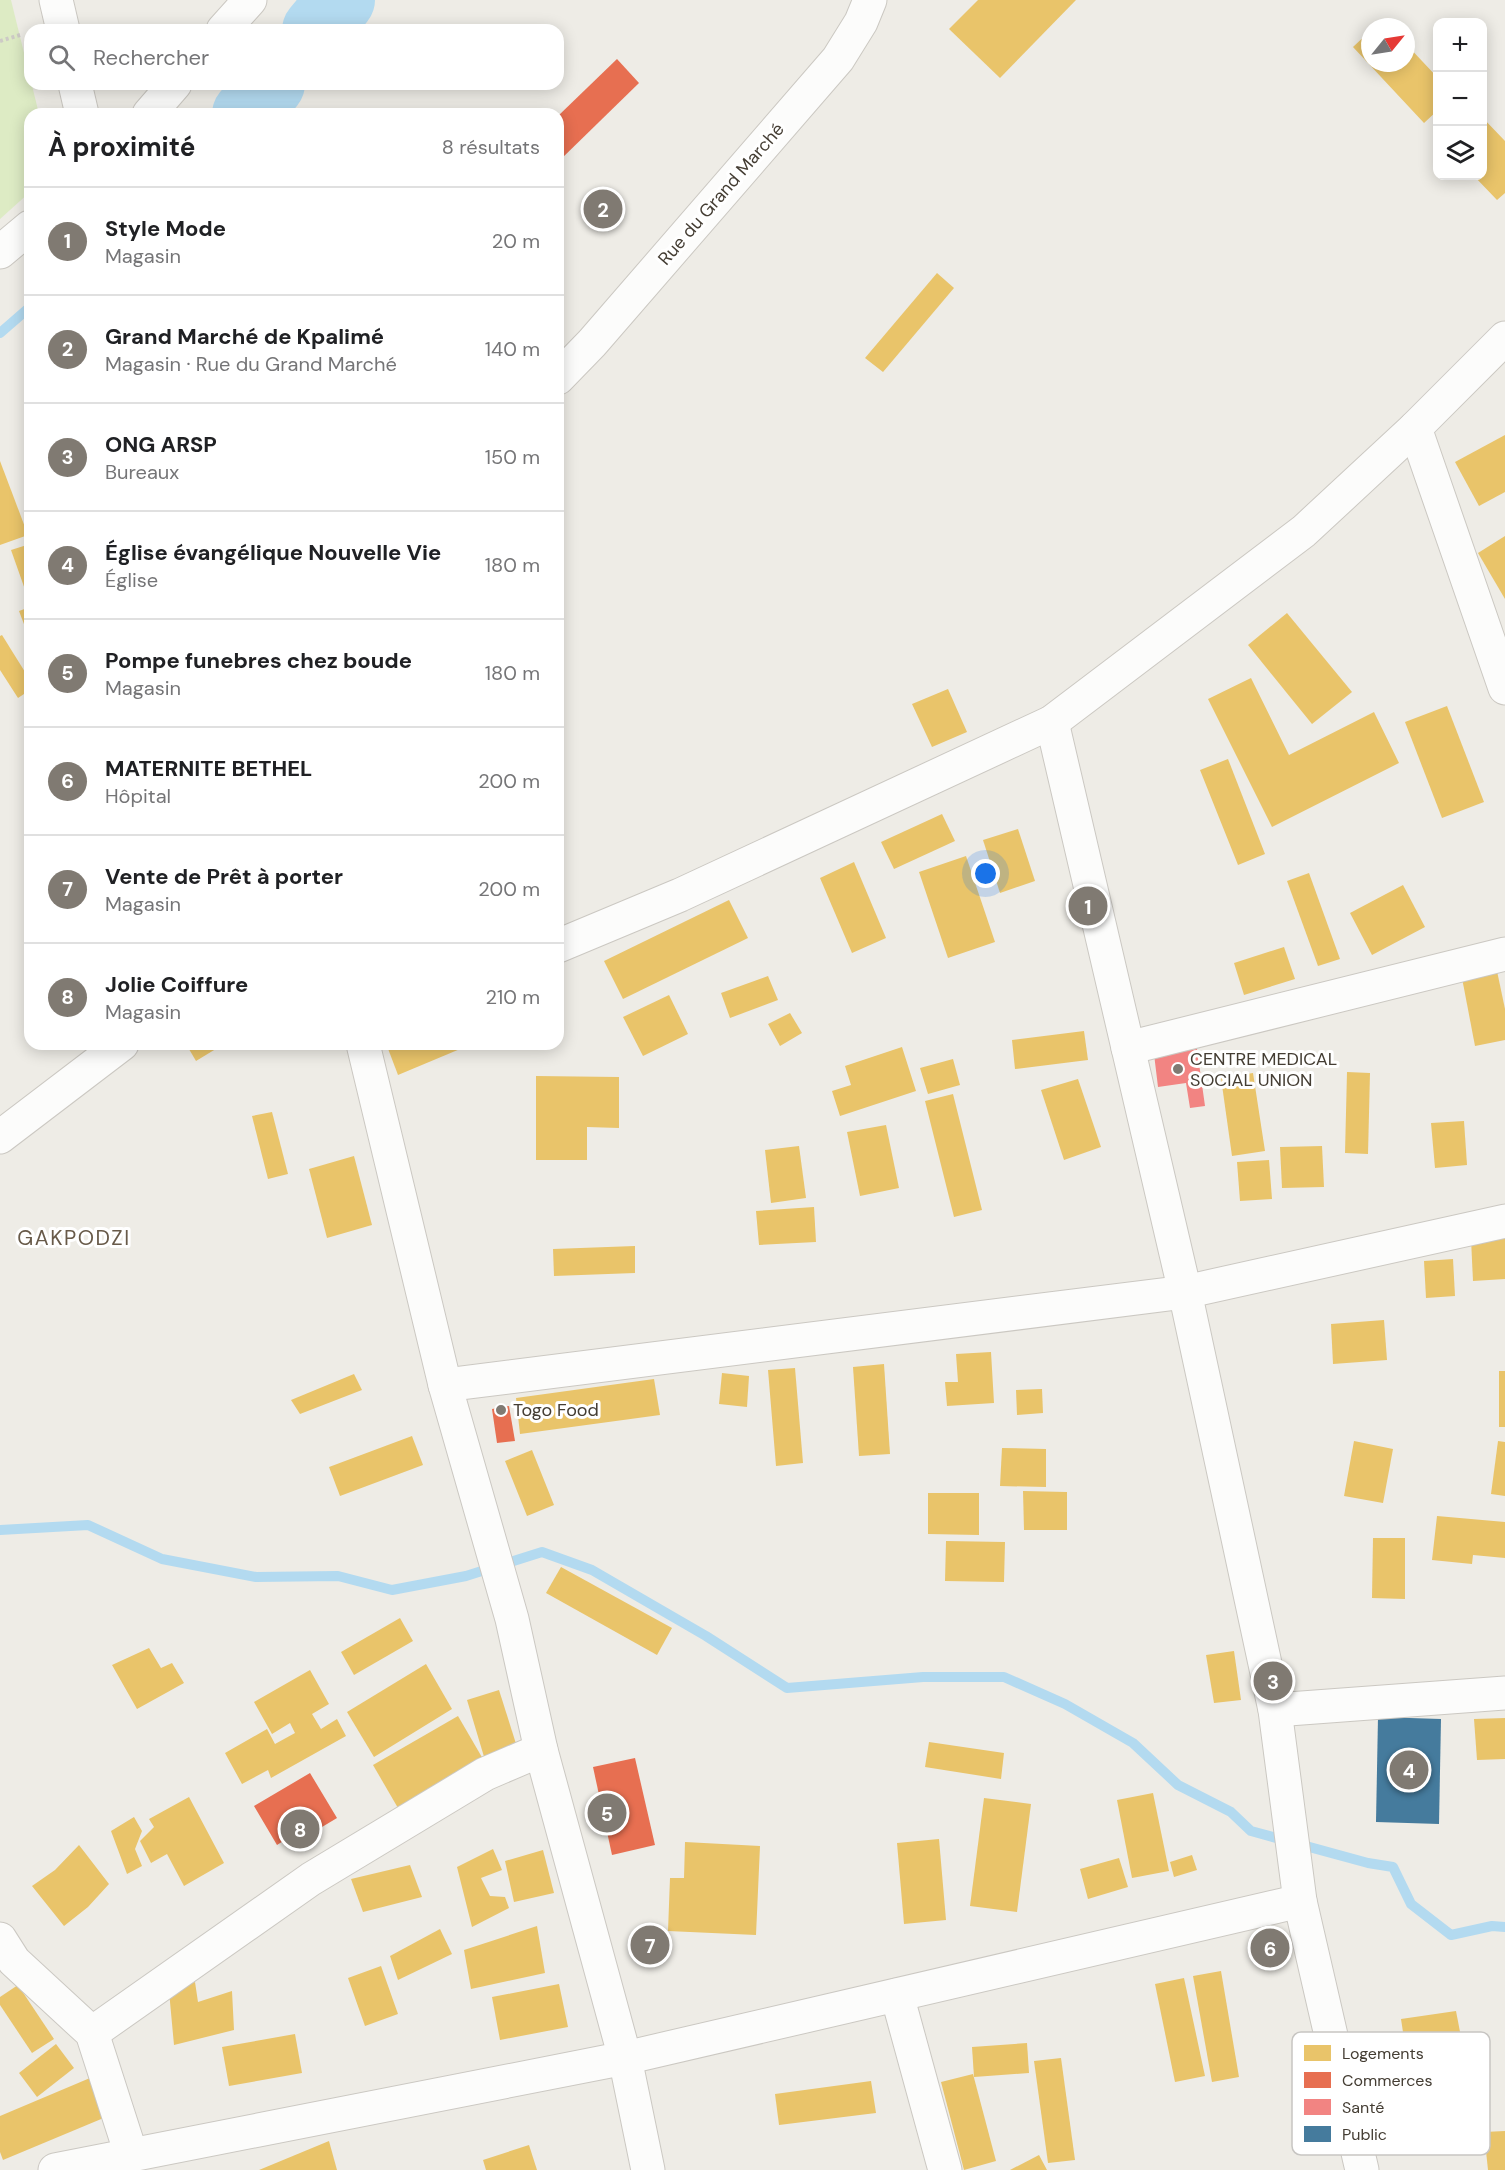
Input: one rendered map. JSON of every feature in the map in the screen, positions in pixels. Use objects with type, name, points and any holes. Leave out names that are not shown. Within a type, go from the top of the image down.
[{"type":"street","points":[[56,0],[62,24]]},
{"type":"street","points":[[228,24],[250,0]]},
{"type":"street","name":"Rue du Grand Marché","points":[[564,372],[592,343],[838,59],[861,22],[870,0]]},
{"type":"street","points":[[76,90],[81,108]]},
{"type":"street","points":[[154,108],[170,90]]},
{"type":"street","points":[[0,252],[24,232]]},
{"type":"street","points":[[564,943],[680,895],[1052,722],[1304,531],[1415,428],[1505,338]]},
{"type":"street","points":[[1415,428],[1505,688]]},
{"type":"street","points":[[1052,722],[1185,1292],[1275,1710],[1290,1810],[1300,1901],[1330,2032]]},
{"type":"street","points":[[1128,1048],[1505,954]]},
{"type":"street","points":[[0,1137],[114,1050]]},
{"type":"street","points":[[364,1050],[445,1385],[512,1619],[541,1750],[625,2058],[648,2170]]},
{"type":"street","points":[[445,1385],[1185,1292],[1505,1221]]},
{"type":"street","points":[[1275,1710],[1505,1693]]},
{"type":"street","points":[[92,2033],[310,1879],[485,1774],[541,1750]]},
{"type":"street","points":[[54,2170],[625,2058],[1300,1901]]},
{"type":"street","points":[[0,1939],[14,1961],[92,2033],[131,2154]]},
{"type":"street","points":[[897,1995],[945,2170]]},
{"type":"street","points":[[1359,2155],[1362,2170]]},
{"type":"path","points":[[0,41],[20,35]]},
{"type":"green space","points":[[0,0],[11,0],[24,53],[24,90],[33,90],[38,108],[24,108],[24,197],[0,219]]},
{"type":"building: Logements","points":[[978,0],[1076,0],[1000,78],[949,29]]},
{"type":"building: Logements","points":[[1361,39],[1361,56],[1353,47]]},
{"type":"building: Logements","points":[[1415,54],[1433,73],[1433,115],[1424,123],[1376,72],[1415,72]]},
{"type":"building: Logements","points":[[1487,122],[1505,141],[1505,193],[1497,200],[1478,180],[1487,180]]},
{"type":"building: Logements","points":[[937,273],[954,288],[883,372],[865,358]]},
{"type":"building: Logements","points":[[1505,435],[1505,492],[1479,506],[1455,462]]},
{"type":"building: Logements","points":[[0,461],[24,524],[24,536],[0,545]]},
{"type":"building: Logements","points":[[1505,536],[1505,599],[1478,553]]},
{"type":"building: Logements","points":[[24,546],[24,587],[11,550]]},
{"type":"building: Logements","points":[[24,609],[24,624],[19,611]]},
{"type":"building: Logements","points":[[1287,613],[1352,692],[1312,724],[1248,645]]},
{"type":"building: Logements","points":[[2,635],[24,670],[24,694],[18,698],[0,670],[0,636]]},
{"type":"building: Logements","points":[[1251,678],[1289,755],[1374,712],[1399,763],[1272,827],[1208,699]]},
{"type":"building: Logements","points":[[948,689],[967,732],[932,747],[912,704]]},
{"type":"building: Logements","points":[[1447,706],[1484,802],[1442,818],[1405,722]]},
{"type":"building: Logements","points":[[1228,759],[1265,854],[1238,865],[1200,770]]},
{"type":"building: Logements","points":[[942,814],[955,841],[894,869],[881,842]]},
{"type":"building: Logements","points":[[1018,829],[1035,881],[1000,893],[983,840]]},
{"type":"building: Logements","points":[[966,856],[995,942],[948,958],[919,872]]},
{"type":"building: Logements","points":[[854,862],[886,938],[852,953],[820,878]]},
{"type":"building: Logements","points":[[1309,873],[1340,959],[1318,966],[1287,881]]},
{"type":"building: Logements","points":[[1403,885],[1425,927],[1372,955],[1350,913]]},
{"type":"building: Logements","points":[[729,900],[748,938],[623,999],[604,961]]},
{"type":"building: Logements","points":[[1284,947],[1295,979],[1244,995],[1234,963]]},
{"type":"building: Logements","points":[[1497,971],[1505,1009],[1505,1040],[1475,1046],[1462,978]]},
{"type":"building: Logements","points":[[768,976],[778,1000],[730,1018],[721,993]]},
{"type":"building: Logements","points":[[669,995],[688,1034],[643,1056],[623,1017]]},
{"type":"building: Logements","points":[[790,1013],[802,1033],[780,1046],[768,1024]]},
{"type":"building: Logements","points":[[1084,1031],[1088,1060],[1015,1069],[1012,1040]]},
{"type":"building: Logements","points":[[902,1047],[916,1091],[840,1116],[832,1091],[851,1085],[845,1066]]},
{"type":"building: Logements","points":[[190,1050],[214,1050],[196,1061]]},
{"type":"building: Logements","points":[[389,1050],[458,1050],[398,1075]]},
{"type":"building: Logements","points":[[953,1059],[960,1085],[928,1094],[920,1068]]},
{"type":"building: Logements","points":[[1347,1072],[1370,1073],[1368,1154],[1345,1153]]},
{"type":"building: Logements","points":[[1253,1073],[1265,1151],[1232,1156],[1221,1078]]},
{"type":"building: Logements","points":[[536,1076],[619,1077],[619,1128],[587,1127],[587,1160],[536,1160]]},
{"type":"building: Logements","points":[[1078,1079],[1101,1147],[1064,1160],[1041,1090]]},
{"type":"building: Logements","points":[[953,1094],[982,1210],[954,1217],[925,1101]]},
{"type":"building: Logements","points":[[272,1112],[288,1174],[268,1179],[252,1116]]},
{"type":"building: Logements","points":[[1464,1121],[1467,1165],[1435,1168],[1431,1123]]},
{"type":"building: Logements","points":[[886,1125],[899,1188],[860,1196],[847,1132]]},
{"type":"building: Logements","points":[[799,1146],[806,1198],[771,1203],[765,1150]]},
{"type":"building: Logements","points":[[1322,1146],[1324,1187],[1282,1188],[1280,1147]]},
{"type":"building: Logements","points":[[354,1156],[372,1225],[327,1238],[309,1169]]},
{"type":"building: Logements","points":[[1269,1160],[1272,1199],[1240,1201],[1237,1162]]},
{"type":"building: Logements","points":[[814,1207],[816,1242],[759,1245],[756,1211]]},
{"type":"building: Logements","points":[[1505,1238],[1505,1279],[1473,1281],[1471,1239]]},
{"type":"building: Logements","points":[[635,1246],[635,1273],[554,1276],[553,1249]]},
{"type":"building: Logements","points":[[1453,1259],[1455,1296],[1426,1298],[1424,1261]]},
{"type":"building: Logements","points":[[1384,1320],[1387,1360],[1333,1364],[1331,1324]]},
{"type":"building: Logements","points":[[991,1352],[994,1403],[947,1406],[945,1382],[958,1382],[956,1354]]},
{"type":"building: Logements","points":[[884,1364],[890,1454],[859,1456],[853,1367]]},
{"type":"building: Logements","points":[[795,1368],[803,1463],[776,1466],[768,1370]]},
{"type":"building: Logements","points":[[1499,1371],[1505,1371],[1505,1427],[1499,1427]]},
{"type":"building: Logements","points":[[722,1373],[749,1376],[747,1407],[719,1404]]},
{"type":"building: Logements","points":[[354,1374],[362,1390],[300,1414],[291,1400]]},
{"type":"building: Logements","points":[[654,1379],[660,1415],[520,1434],[516,1398]]},
{"type":"building: Logements","points":[[1042,1389],[1043,1413],[1017,1415],[1016,1390]]},
{"type":"building: Logements","points":[[412,1436],[423,1465],[340,1496],[329,1467]]},
{"type":"building: Logements","points":[[1354,1441],[1393,1449],[1383,1503],[1344,1496]]},
{"type":"building: Logements","points":[[1498,1441],[1505,1442],[1505,1496],[1491,1494]]},
{"type":"building: Logements","points":[[1002,1448],[1046,1449],[1046,1487],[1000,1486]]},
{"type":"building: Logements","points":[[532,1450],[554,1505],[527,1516],[505,1461]]},
{"type":"building: Logements","points":[[1023,1491],[1067,1492],[1067,1530],[1024,1530]]},
{"type":"building: Logements","points":[[928,1493],[979,1493],[979,1535],[928,1534]]},
{"type":"building: Logements","points":[[1437,1516],[1505,1522],[1505,1558],[1473,1555],[1472,1564],[1432,1560]]},
{"type":"building: Logements","points":[[1373,1538],[1405,1538],[1405,1599],[1372,1598]]},
{"type":"building: Logements","points":[[946,1541],[1005,1542],[1004,1582],[945,1581]]},
{"type":"building: Logements","points":[[561,1567],[672,1628],[657,1655],[546,1593]]},
{"type":"building: Logements","points":[[400,1618],[413,1641],[354,1675],[341,1652]]},
{"type":"building: Logements","points":[[149,1648],[161,1668],[172,1663],[184,1683],[137,1709],[112,1665]]},
{"type":"building: Logements","points":[[1234,1651],[1241,1700],[1214,1703],[1206,1655]]},
{"type":"building: Logements","points":[[426,1664],[452,1709],[374,1757],[347,1712]]},
{"type":"building: Logements","points":[[310,1670],[329,1704],[312,1714],[321,1729],[337,1719],[346,1736],[271,1778],[268,1770],[242,1784],[225,1753],[267,1729],[275,1744],[295,1733],[290,1723],[272,1734],[254,1702]]},
{"type":"building: Logements","points":[[499,1690],[518,1750],[485,1760],[467,1700]]},
{"type":"building: Logements","points":[[458,1716],[483,1759],[398,1808],[373,1765]]},
{"type":"building: Logements","points":[[1505,1718],[1505,1759],[1477,1760],[1474,1719]]},
{"type":"building: Logements","points":[[929,1742],[1004,1753],[1001,1779],[925,1767]]},
{"type":"building: Logements","points":[[1153,1793],[1169,1871],[1132,1878],[1117,1800]]},
{"type":"building: Logements","points":[[189,1797],[224,1863],[184,1886],[167,1854],[151,1863],[140,1841],[154,1827],[149,1819]]},
{"type":"building: Logements","points":[[984,1798],[1031,1804],[1017,1912],[970,1906]]},
{"type":"building: Logements","points":[[134,1817],[142,1831],[135,1849],[142,1866],[127,1874],[111,1831]]},
{"type":"building: Logements","points":[[939,1839],[946,1920],[904,1924],[897,1843]]},
{"type":"building: Logements","points":[[685,1842],[760,1846],[756,1935],[668,1931],[670,1878],[684,1878]]},
{"type":"building: Logements","points":[[79,1845],[109,1884],[88,1907],[64,1926],[32,1886],[55,1870]]},
{"type":"building: Logements","points":[[493,1849],[502,1870],[481,1878],[490,1896],[505,1897],[509,1908],[472,1927],[457,1867]]},
{"type":"building: Logements","points":[[543,1850],[554,1893],[514,1902],[505,1861]]},
{"type":"building: Logements","points":[[1192,1855],[1197,1870],[1174,1877],[1170,1862]]},
{"type":"building: Logements","points":[[1119,1858],[1128,1887],[1088,1899],[1080,1869]]},
{"type":"building: Logements","points":[[410,1865],[422,1897],[363,1912],[351,1879]]},
{"type":"building: Logements","points":[[537,1926],[545,1973],[471,1989],[464,1950]]},
{"type":"building: Logements","points":[[440,1929],[452,1954],[398,1980],[390,1956]]},
{"type":"building: Logements","points":[[381,1966],[398,2014],[365,2026],[348,1978]]},
{"type":"building: Logements","points":[[1221,1971],[1239,2077],[1212,2082],[1193,1976]]},
{"type":"building: Logements","points":[[1184,1978],[1205,2076],[1175,2082],[1155,1984]]},
{"type":"building: Logements","points":[[195,1982],[198,2002],[232,1991],[234,2030],[174,2045],[169,1991]]},
{"type":"building: Logements","points":[[559,1984],[568,2027],[500,2040],[492,1997]]},
{"type":"building: Logements","points":[[18,1985],[54,2039],[32,2053],[0,2005],[0,1997]]},
{"type":"building: Logements","points":[[1456,2011],[1460,2032],[1403,2032],[1401,2019]]},
{"type":"building: Logements","points":[[295,2034],[302,2073],[229,2086],[222,2047]]},
{"type":"building: Logements","points":[[1027,2043],[1029,2073],[974,2077],[972,2047]]},
{"type":"building: Logements","points":[[56,2044],[74,2068],[37,2097],[19,2073]]},
{"type":"building: Logements","points":[[1061,2058],[1075,2160],[1048,2163],[1034,2061]]},
{"type":"building: Logements","points":[[973,2074],[996,2161],[964,2170],[941,2082]]},
{"type":"building: Logements","points":[[90,2078],[106,2117],[3,2160],[0,2152],[0,2116]]},
{"type":"building: Logements","points":[[871,2081],[876,2113],[779,2125],[775,2094]]},
{"type":"building: Logements","points":[[1505,2131],[1505,2170],[1488,2170],[1486,2155],[1490,2155],[1490,2132]]},
{"type":"building: Logements","points":[[329,2141],[337,2170],[259,2170]]},
{"type":"building: Logements","points":[[529,2145],[537,2170],[486,2170],[483,2160]]},
{"type":"building: Logements","points":[[1039,2155],[1047,2170],[1010,2170]]},
{"type":"building: Commerces","points":[[617,59],[639,83],[564,156],[564,110]]},
{"type":"building: Commerces","points":[[509,1406],[515,1441],[497,1443],[492,1409]]},
{"type":"building: Commerces","points":[[635,1758],[655,1845],[612,1855],[593,1767]]},
{"type":"building: Commerces","points":[[310,1773],[337,1818],[292,1845],[288,1838],[277,1845],[254,1806]]},
{"type":"building: Santé","name":"CENTRE MEDICAL SOCIAL UNION","points":[[1197,1049],[1205,1106],[1190,1108],[1186,1083],[1158,1087],[1154,1054]]},
{"type":"building: Public","points":[[1378,1717],[1441,1719],[1439,1824],[1376,1822]]},
{"type":"waterway","points":[[321,24],[341,0]]},
{"type":"waterway","points":[[251,108],[266,90]]},
{"type":"waterway","points":[[0,333],[24,312]]},
{"type":"waterway","points":[[0,1530],[88,1525],[162,1559],[256,1577],[338,1576],[392,1590],[466,1576],[542,1552],[592,1570],[706,1636],[787,1688],[923,1677],[1004,1677],[1065,1704],[1133,1743],[1178,1785],[1231,1812],[1251,1831],[1368,1863],[1393,1867],[1411,1904],[1451,1935],[1492,1926],[1505,1927]]},
{"type":"place","name":"Grand Marché de Kpalimé","points":[[603,209]]},
{"type":"place","name":"Style Mode","points":[[1088,906]]},
{"type":"place","name":"CENTRE MEDICAL SOCIAL UNION","points":[[1178,1069]]},
{"type":"place","name":"Togo Food","points":[[501,1410]]},
{"type":"place","name":"ONG ARSP","points":[[1273,1681]]},
{"type":"place","name":"Église évangélique Nouvelle Vie","points":[[1409,1770]]},
{"type":"place","name":"Pompe funebres chez boude","points":[[607,1813]]},
{"type":"place","name":"Jolie Coiffure","points":[[300,1829]]},
{"type":"place","name":"Vente de Prêt à porter","points":[[650,1945]]},
{"type":"place","name":"MATERNITE BETHEL","points":[[1270,1948]]},
{"type":"district","name":"GAKPODZI","points":[[74,1238]]}]
